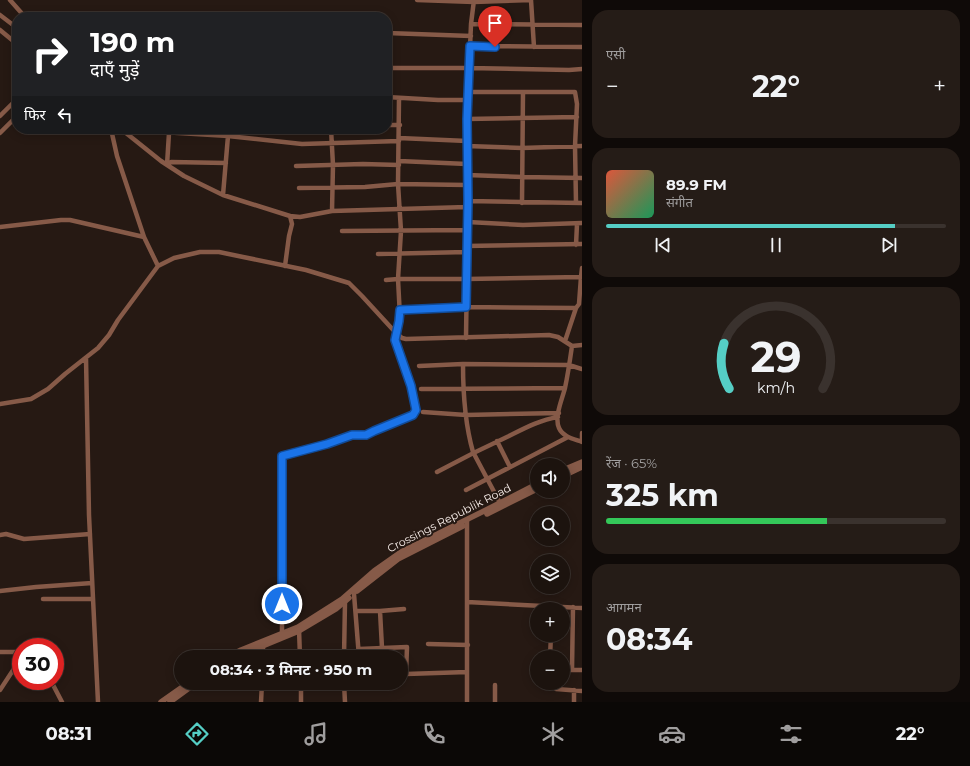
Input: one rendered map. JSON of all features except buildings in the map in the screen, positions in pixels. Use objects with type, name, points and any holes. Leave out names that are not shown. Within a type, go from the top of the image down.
[{"type":"street","points":[[10,0],[21,12]]},
{"type":"street","points":[[417,0],[531,0],[534,47]]},
{"type":"street","points":[[466,338],[466,246],[468,222],[467,119],[471,24],[474,1]]},
{"type":"street","points":[[0,15],[12,24]]},
{"type":"street","points":[[471,24],[582,25]]},
{"type":"street","points":[[0,30],[12,40]]},
{"type":"street","points":[[392,33],[471,36]]},
{"type":"street","points":[[470,46],[582,47]]},
{"type":"street","points":[[392,68],[582,69]]},
{"type":"street","points":[[468,92],[575,92],[577,104],[575,146],[576,203]]},
{"type":"street","points":[[522,203],[523,92]]},
{"type":"street","points":[[392,97],[468,100]]},
{"type":"street","points":[[282,634],[282,456],[327,444],[352,435],[366,435],[413,415],[416,410],[411,386],[395,340],[400,310],[398,279],[401,231],[398,184],[400,140],[399,98]]},
{"type":"street","points":[[0,116],[12,105]]},
{"type":"street","points":[[467,119],[577,118]]},
{"type":"street","points":[[0,133],[12,121]]},
{"type":"street","points":[[392,125],[400,125]]},
{"type":"street","points":[[112,134],[117,156],[144,237],[158,266]]},
{"type":"street","points":[[127,134],[166,165],[184,176],[223,195],[290,216],[332,211],[467,206]]},
{"type":"street","points":[[166,165],[169,134]]},
{"type":"street","points":[[189,134],[228,136],[302,144],[400,140],[467,143],[522,148],[582,146]]},
{"type":"street","points":[[332,134],[333,143],[332,211]]},
{"type":"street","points":[[223,195],[228,136]]},
{"type":"street","points":[[166,165],[171,162],[226,163]]},
{"type":"street","points":[[296,166],[399,163],[467,164]]},
{"type":"street","points":[[467,175],[582,178]]},
{"type":"street","points":[[299,188],[365,187],[398,184],[467,185]]},
{"type":"street","points":[[468,201],[582,203]]},
{"type":"street","points":[[285,266],[292,224],[290,216]]},
{"type":"street","points":[[0,228],[70,220],[144,237]]},
{"type":"street","points":[[468,222],[523,225],[580,224],[576,245]]},
{"type":"street","points":[[342,232],[467,230]]},
{"type":"street","points":[[466,246],[582,244]]},
{"type":"street","points":[[0,404],[31,399],[40,395],[98,348],[109,335],[122,314],[158,266],[174,258],[210,251],[316,272],[349,283],[402,338],[466,338],[549,335],[558,337],[572,346],[582,345]]},
{"type":"street","points":[[378,254],[467,252]]},
{"type":"street","points":[[566,341],[576,308],[579,304],[582,268]]},
{"type":"street","points":[[386,280],[581,277]]},
{"type":"street","points":[[400,310],[466,307],[576,308]]},
{"type":"street","points":[[572,346],[565,388],[558,415],[559,428],[568,437],[582,442],[582,432]]},
{"type":"street","points":[[86,358],[90,534],[98,702]]},
{"type":"street","points":[[463,364],[463,389],[473,452],[500,503]]},
{"type":"street","points":[[419,366],[463,364],[569,365],[582,369]]},
{"type":"street","points":[[421,389],[565,388]]},
{"type":"street","points":[[423,412],[466,415],[558,415]]},
{"type":"street","points":[[437,472],[473,452],[558,415]]},
{"type":"street","points":[[466,490],[568,437]]},
{"type":"street","points":[[497,441],[510,467]]},
{"type":"street","points":[[570,467],[582,462]]},
{"type":"street","points":[[570,473],[582,467]]},
{"type":"street","name":"Crossings Republik Road","points":[[241,650],[299,629],[342,599],[374,571],[401,552],[467,522],[530,488]]},
{"type":"street","points":[[254,650],[317,622],[345,602],[398,559],[467,522],[530,492]]},
{"type":"street","points":[[467,522],[467,702]]},
{"type":"street","points":[[0,535],[6,534],[25,539],[90,534]]},
{"type":"street","points":[[0,591],[36,587],[92,584]]},
{"type":"street","points":[[354,594],[359,649],[407,647],[407,650]]},
{"type":"street","points":[[43,599],[93,599]]},
{"type":"street","points":[[344,650],[345,602]]},
{"type":"street","points":[[467,602],[530,606]]},
{"type":"street","points":[[570,607],[582,608]]},
{"type":"street","points":[[573,607],[572,670],[582,670]]},
{"type":"street","points":[[356,611],[404,609]]},
{"type":"street","points":[[380,611],[382,648]]},
{"type":"street","points":[[299,629],[300,650]]},
{"type":"street","points":[[428,644],[468,645]]},
{"type":"street","points":[[264,646],[264,650]]},
{"type":"street","points":[[0,652],[12,652]]},
{"type":"street","points":[[0,690],[12,672]]},
{"type":"street","points":[[408,674],[467,672]]},
{"type":"street","points":[[495,685],[495,702]]},
{"type":"street","points":[[55,690],[62,702]]},
{"type":"street","points":[[161,702],[178,690]]},
{"type":"street","points":[[170,702],[186,690]]},
{"type":"street","points":[[261,702],[262,690]]},
{"type":"street","points":[[301,690],[301,702]]},
{"type":"street","points":[[344,690],[345,702]]},
{"type":"street","points":[[570,690],[582,691]]},
{"type":"street","points":[[574,690],[574,702]]},
{"type":"route","points":[[282,604],[282,456],[327,444],[352,435],[366,435],[413,415],[416,410],[411,386],[404,362],[395,340],[400,310],[466,307],[466,246],[468,222],[467,119],[470,46],[495,47]]}]
